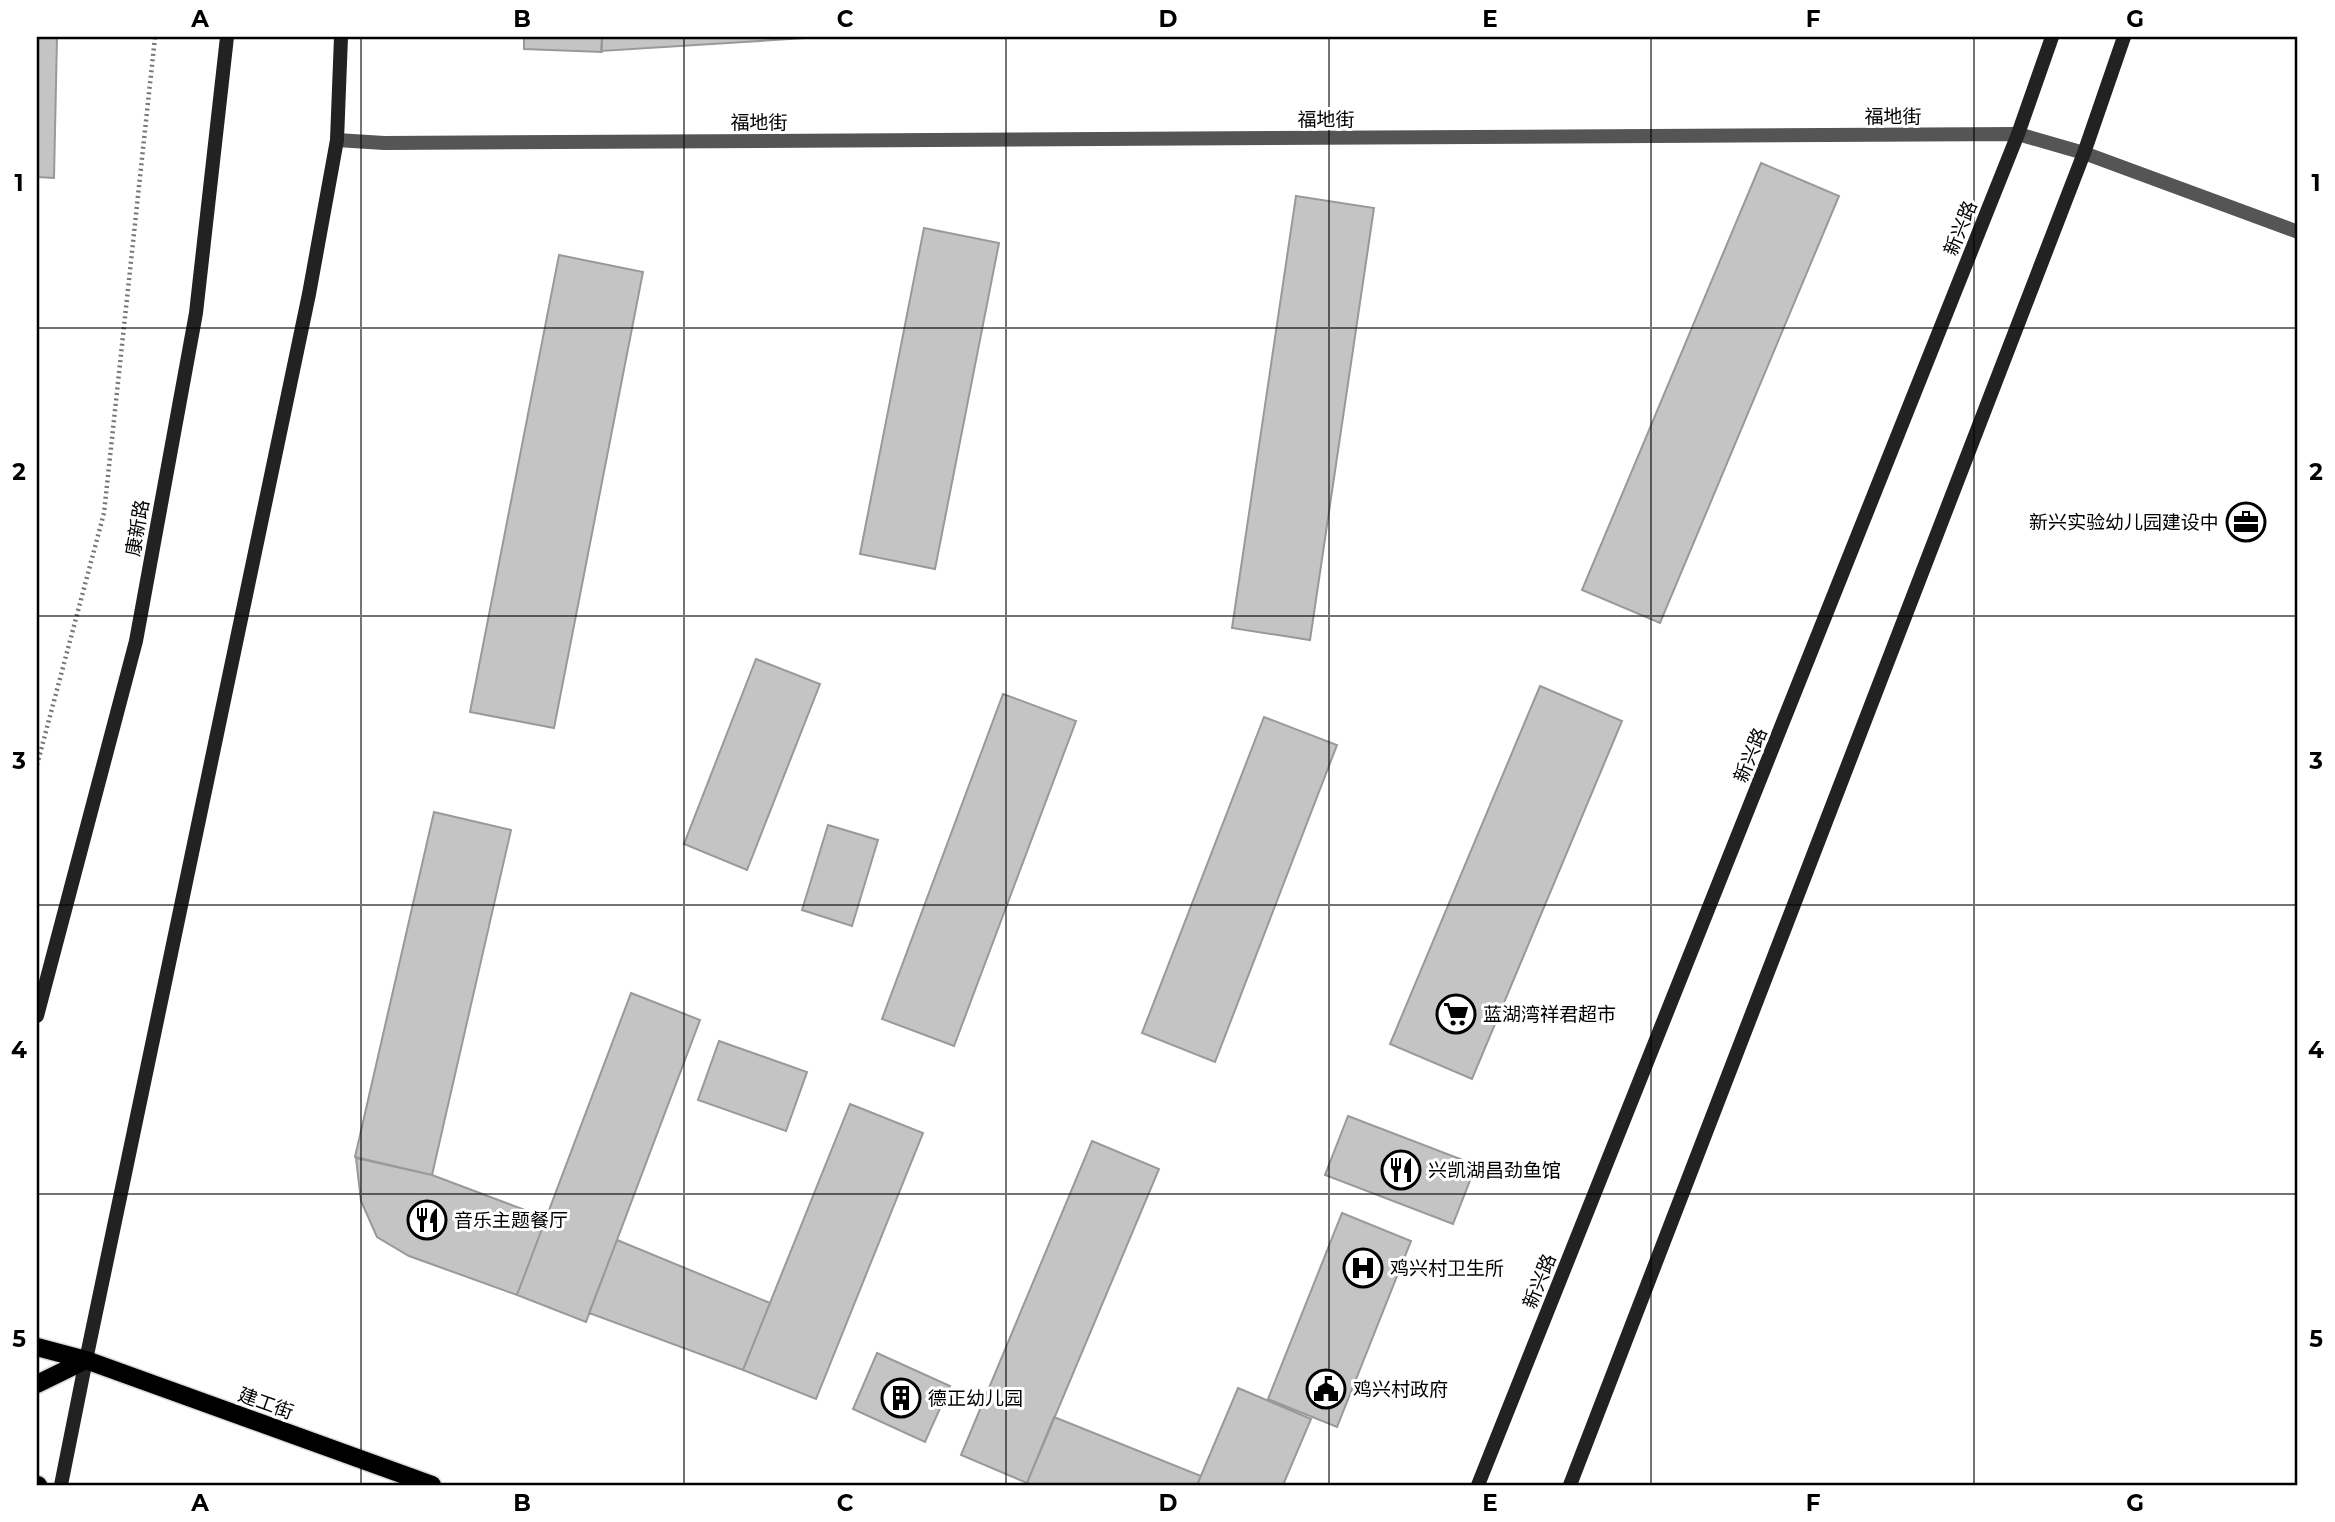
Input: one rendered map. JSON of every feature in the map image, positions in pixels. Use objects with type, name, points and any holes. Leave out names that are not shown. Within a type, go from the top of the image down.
[{"type":"main road","name":"康新路","points":[[37,1016],[136,641],[196,313],[227,37]]},
{"type":"main road","points":[[61,1485],[307,308],[337,140],[341,37]]},
{"type":"main road","name":"新兴路","points":[[1478,1485],[2018,135],[2052,37]]},
{"type":"main road","points":[[1570,1485],[2084,153],[2124,37]]},
{"type":"main road","name":"建工街","points":[[37,1348],[86,1360],[432,1485]]},
{"type":"main road","points":[[37,1384],[86,1360]]},
{"type":"street","name":"福地街","points":[[337,140],[384,143],[2018,135],[2084,153],[2298,232]]},
{"type":"path","points":[[37,765],[104,513],[155,37]]},
{"type":"building","points":[[37,37],[57,37],[54,178],[37,177]]},
{"type":"building","points":[[524,37],[602,37],[602,52],[524,49]]},
{"type":"building","points":[[602,37],[821,37],[601,51]]},
{"type":"building","points":[[1761,163],[1839,196],[1660,623],[1582,590]]},
{"type":"building","points":[[1296,196],[1374,208],[1310,640],[1232,628]]},
{"type":"building","points":[[924,228],[999,243],[935,569],[860,554]]},
{"type":"building","points":[[559,255],[643,272],[554,728],[470,712]]},
{"type":"building","points":[[756,659],[820,684],[747,870],[684,844]]},
{"type":"building","points":[[1540,686],[1622,721],[1472,1079],[1390,1044]]},
{"type":"building","points":[[1003,694],[1076,721],[954,1046],[882,1019]]},
{"type":"building","points":[[1264,717],[1337,745],[1215,1062],[1142,1033]]},
{"type":"building","points":[[434,812],[511,830],[432,1175],[355,1157]]},
{"type":"building","points":[[828,825],[878,840],[852,926],[802,910]]},
{"type":"building","points":[[631,993],[700,1020],[586,1322],[517,1295]]},
{"type":"building","points":[[719,1041],[807,1072],[786,1131],[698,1100]]},
{"type":"building","points":[[850,1104],[923,1133],[816,1399],[743,1370]]},
{"type":"building","name":"兴凯湖昌劲鱼馆","points":[[1348,1116],[1476,1165],[1453,1224],[1325,1175]]},
{"type":"building","points":[[1092,1141],[1159,1169],[1027,1483],[961,1455]]},
{"type":"building","points":[[356,1158],[432,1175],[546,1218],[517,1295],[409,1256],[377,1237],[361,1201]]},
{"type":"building","points":[[1342,1213],[1411,1241],[1337,1427],[1268,1399]]},
{"type":"building","points":[[617,1240],[770,1303],[743,1370],[589,1313]]},
{"type":"building","name":"德正幼儿园","points":[[877,1353],[950,1386],[925,1442],[853,1409]]},
{"type":"building","points":[[1238,1388],[1311,1419],[1283,1485],[1197,1485]]},
{"type":"building","points":[[1054,1417],[1201,1476],[1197,1485],[1027,1483]]},
{"type":"place","name":"新兴实验幼儿园建设中","points":[[2246,522]]},
{"type":"place","name":"蓝湖湾祥君超市","points":[[1456,1014]]},
{"type":"place","name":"兴凯湖昌劲鱼馆","points":[[1401,1170]]},
{"type":"place","name":"音乐主题餐厅","points":[[427,1220]]},
{"type":"place","name":"鸡兴村卫生所","points":[[1363,1268]]},
{"type":"place","name":"鸡兴村政府","points":[[1326,1389]]},
{"type":"place","name":"德正幼儿园","points":[[901,1398]]}]
